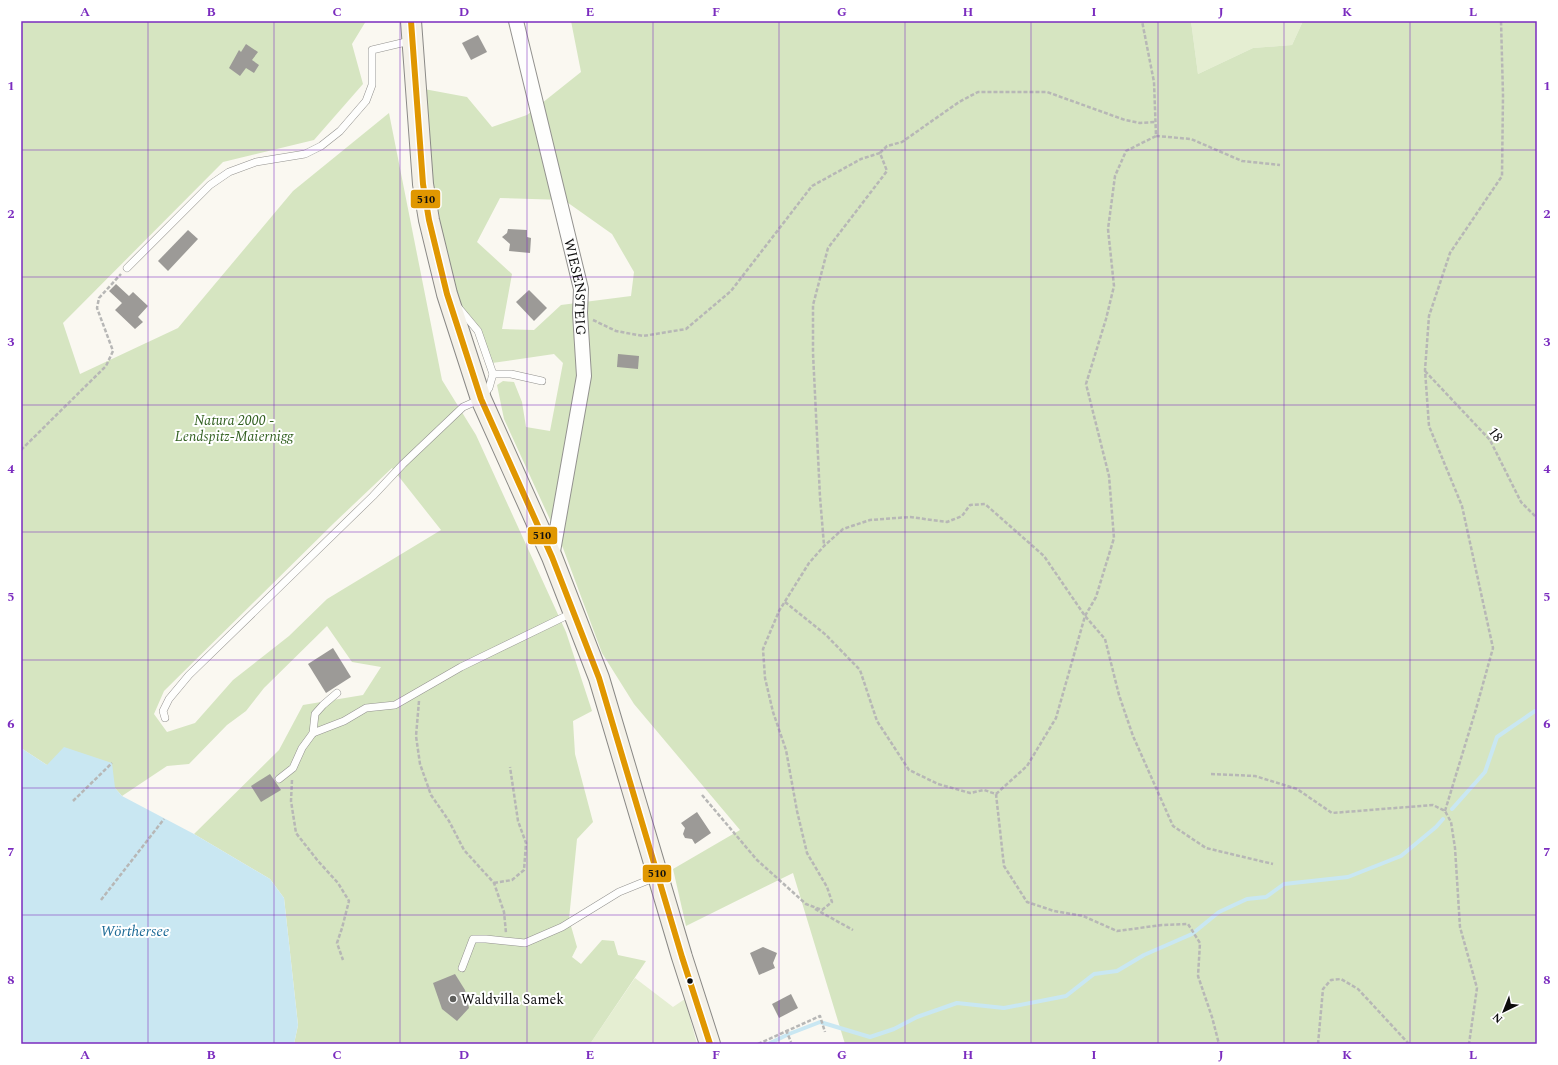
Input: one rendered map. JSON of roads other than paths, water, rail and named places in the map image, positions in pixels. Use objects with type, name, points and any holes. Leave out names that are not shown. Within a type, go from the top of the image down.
[{"type":"main road","points":[[411,21],[424,184],[429,220],[447,294],[481,399],[552,557],[599,678],[682,957],[710,1044]]},
{"type":"street","name":"WIESENSTEIG","points":[[516,21],[581,289],[580,313],[584,376],[552,557]]},
{"type":"lane","points":[[127,268],[210,185],[228,172],[256,162],[305,154],[321,146],[340,131],[366,101],[372,85],[372,50],[412,41]]},
{"type":"lane","points":[[165,718],[163,711],[169,699],[189,675],[440,429],[463,407],[481,399],[489,388],[493,374],[478,331],[447,294]]},
{"type":"lane","points":[[493,374],[511,374],[542,382]]},
{"type":"lane","points":[[313,733],[344,721],[366,708],[395,705],[461,667],[574,612]]},
{"type":"lane","points":[[279,779],[293,768],[302,748],[313,733],[315,714],[337,693]]},
{"type":"lane","points":[[462,968],[473,939],[486,938],[525,944],[562,928],[618,892],[658,876]]},
{"type":"water","name":"Wörthersee","points":[[64,747],[112,763],[115,788],[122,796],[194,834],[270,879],[284,898],[298,1025],[294,1044],[21,1044],[21,748],[47,765]]},
{"type":"waterway","points":[[1452,809],[1485,772],[1497,737],[1537,711]]},
{"type":"waterway","points":[[768,1044],[820,1022],[870,1037],[894,1029],[917,1017],[957,1003],[1004,1008],[1066,996],[1094,974],[1117,971],[1144,955],[1192,934],[1219,912],[1247,899],[1266,897],[1284,884],[1348,877],[1401,856],[1436,827],[1443,819]]},
{"type":"place","name":"Waldvilla Samek","points":[[453,999]]},
{"type":"park label","name":"Natura 2000 - Lendspitz-Maiernigg","points":[[234,428]]}]
